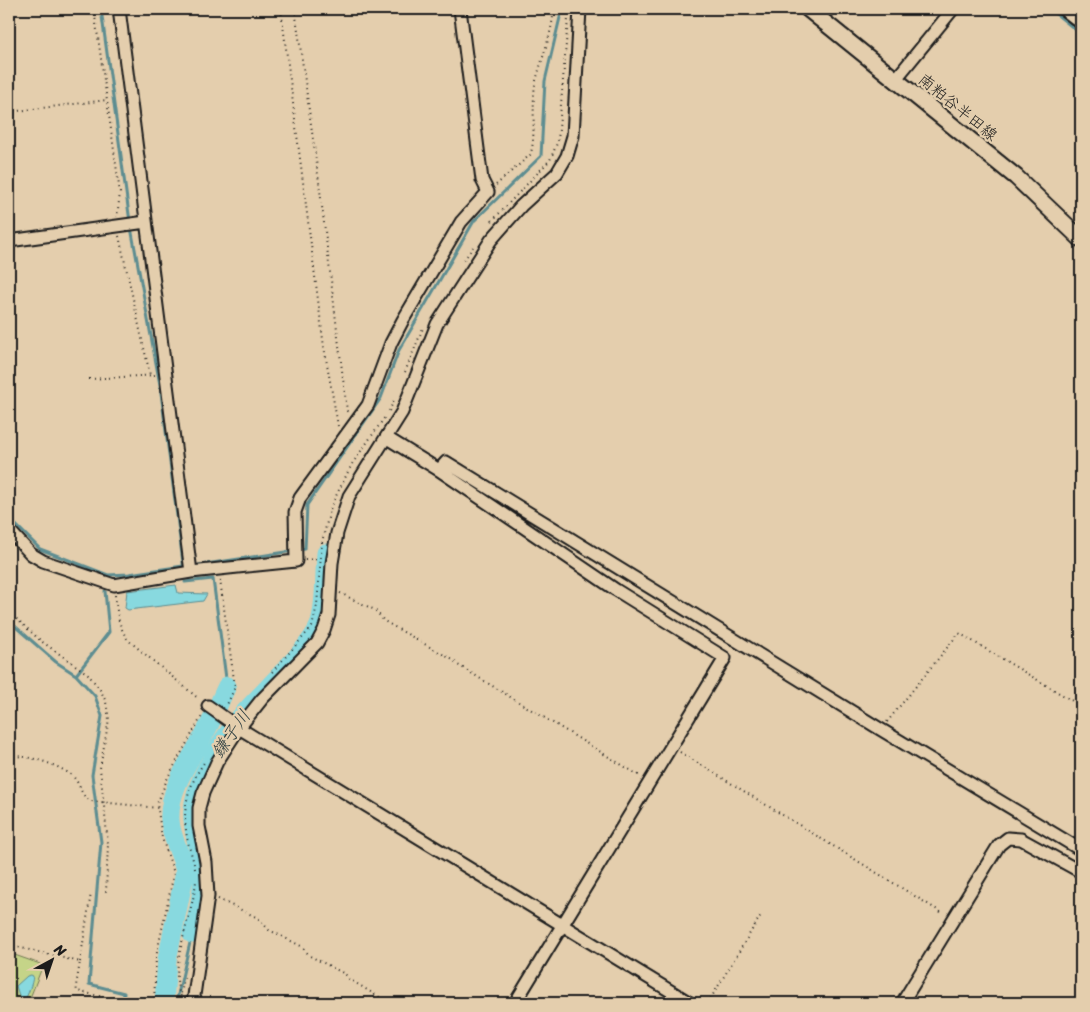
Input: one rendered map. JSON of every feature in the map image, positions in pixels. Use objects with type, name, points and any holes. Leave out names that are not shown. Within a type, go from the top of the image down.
[{"type":"main road","name":"南粕谷半田線","points":[[808,9],[1016,176],[1081,239]]},
{"type":"street","points":[[119,9],[191,572]]},
{"type":"street","points":[[9,530],[31,554],[42,561],[114,585],[191,572],[296,561],[295,512],[300,498],[357,421],[374,392],[391,343],[404,320],[461,222],[488,192],[482,180],[460,9]]},
{"type":"street","points":[[193,1003],[208,896],[199,808],[217,762],[239,728],[262,699],[317,643],[324,630],[328,615],[332,563],[337,533],[349,496],[361,474],[387,438],[415,385],[426,349],[437,324],[491,240],[521,206],[556,173],[568,156],[573,136],[580,9]]},
{"type":"street","points":[[896,80],[953,9]]},
{"type":"street","points":[[1064,9],[1081,23]]},
{"type":"street","points":[[9,242],[146,222]]},
{"type":"street","points":[[387,438],[439,470],[616,590],[725,658],[515,1003]]},
{"type":"street","points":[[439,470],[446,462],[880,729],[1081,850]]},
{"type":"street","points":[[208,706],[239,728],[690,1003]]},
{"type":"street","points":[[902,1003],[1000,845],[1008,838],[1021,839],[1081,872]]},
{"type":"path","points":[[94,9],[120,193],[116,220],[150,376]]},
{"type":"path","points":[[281,9],[324,346],[343,440]]},
{"type":"path","points":[[295,9],[319,182],[347,411],[357,421]]},
{"type":"path","points":[[488,192],[530,155],[533,149],[532,123],[535,86],[554,9]]},
{"type":"path","points":[[9,112],[107,100]]},
{"type":"path","points":[[89,379],[166,374]]},
{"type":"path","points":[[267,678],[307,635],[315,618],[319,558],[327,520]]},
{"type":"path","points":[[219,569],[235,687],[222,716]]},
{"type":"path","points":[[114,585],[117,617],[121,630],[128,640],[208,706],[193,729],[168,778],[158,808],[162,838],[174,873],[156,957],[154,1003]]},
{"type":"path","points":[[331,591],[375,610],[384,621],[453,660],[458,665],[650,783]]},
{"type":"path","points":[[9,612],[41,641],[61,656],[76,664],[101,691],[109,714],[100,768],[108,844],[106,892]]},
{"type":"path","points":[[880,729],[959,633],[1081,706]]},
{"type":"path","points":[[671,747],[953,920]]},
{"type":"path","points":[[180,996],[177,987],[181,942],[191,914],[196,876],[186,831],[185,809],[191,787],[209,755]]},
{"type":"path","points":[[9,757],[21,756],[60,767],[74,777],[86,799],[158,808]]},
{"type":"path","points":[[91,893],[76,986],[77,991],[129,1003]]},
{"type":"path","points":[[208,896],[258,918],[269,930],[301,946],[310,956],[345,974],[349,979],[389,1003]]},
{"type":"path","points":[[708,1003],[761,915]]},
{"type":"path","points":[[9,945],[80,962]]},
{"type":"green space","points":[[9,953],[43,965],[28,1003],[9,1003]]},
{"type":"water","points":[[176,585],[178,593],[207,594],[203,601],[128,610],[125,608],[127,591]]},
{"type":"water","points":[[27,976],[33,976],[30,989],[24,1002],[21,1002],[16,986]]},
{"type":"waterway","points":[[101,9],[130,222],[160,385],[184,570]]},
{"type":"waterway","points":[[299,550],[305,549],[307,505],[381,398],[399,350],[474,221],[541,156],[545,81],[562,9]]},
{"type":"waterway","points":[[1050,9],[1081,34]]},
{"type":"waterway","points":[[9,518],[40,549],[108,575],[129,574],[183,566]]},
{"type":"waterway","points":[[199,565],[293,551]]},
{"type":"waterway","name":"鎌子川","points":[[192,934],[202,887],[202,871],[193,822],[194,800],[198,787],[213,757],[232,727],[298,656],[316,631],[320,622],[323,605],[326,553]]},
{"type":"waterway","points":[[185,582],[213,579],[227,686]]},
{"type":"waterway","points":[[105,591],[109,632],[76,675],[95,696],[102,716],[92,775],[101,842],[89,984],[124,993],[123,1003]]},
{"type":"waterway","points":[[9,621],[56,662],[76,675]]},
{"type":"waterway","name":"鎌子川","points":[[164,1003],[167,960],[185,872],[174,840],[170,808],[182,773],[210,724],[227,686]]},
{"type":"waterway","points":[[176,1003],[192,934]]}]
